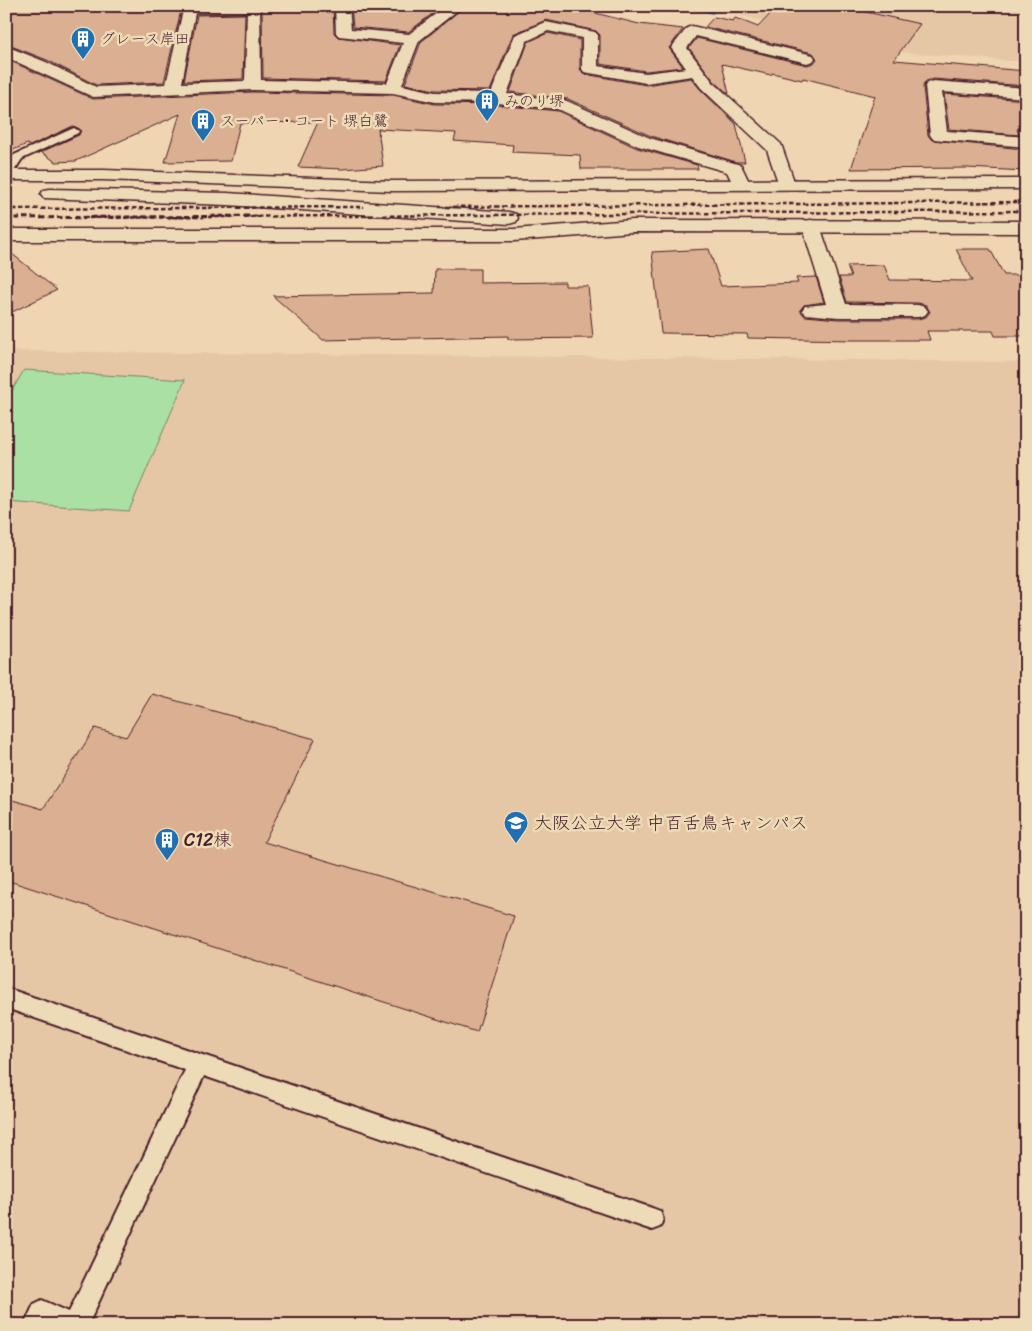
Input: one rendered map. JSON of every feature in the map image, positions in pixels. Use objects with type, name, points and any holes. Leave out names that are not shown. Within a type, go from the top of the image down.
[{"type":"street","points":[[342,6],[344,33],[412,39]]},
{"type":"street","points":[[393,88],[412,39],[456,6]]},
{"type":"street","points":[[173,88],[189,9],[254,8],[253,85]]},
{"type":"street","points":[[498,98],[520,38],[546,26],[590,34],[590,69],[646,78],[697,71]]},
{"type":"street","points":[[786,184],[775,148],[707,85],[680,48],[692,31],[807,58]]},
{"type":"street","points":[[6,51],[40,65],[93,92],[253,85],[393,88],[435,97],[498,98],[561,104],[644,142],[734,169],[741,184]]},
{"type":"street","points":[[1026,93],[933,86],[939,135],[1026,142]]},
{"type":"street","points":[[6,175],[104,175],[392,186],[1026,184]]},
{"type":"street","points":[[36,194],[226,200],[632,226],[1026,227]]},
{"type":"street","points":[[6,235],[514,234],[632,226]]},
{"type":"street","points":[[811,226],[838,310]]},
{"type":"street","points":[[812,310],[918,311]]},
{"type":"lane","points":[[6,175],[18,157],[74,132]]},
{"type":"lane","points":[[6,998],[652,1220]]},
{"type":"lane","points":[[75,1325],[199,1064]]},
{"type":"lane","points":[[36,1325],[42,1312],[71,1325]]},
{"type":"shaded area","points":[[700,6],[1026,6],[1026,62],[871,50]]},
{"type":"shaded area","name":"大阪公立大学 中百舌鳥キャンパス","points":[[6,351],[1026,362],[1026,1325],[6,1325]]},
{"type":"green space","points":[[24,370],[185,380],[129,511],[6,502],[6,401]]},
{"type":"building","points":[[6,6],[182,6],[164,82],[96,85],[47,60],[6,44]]},
{"type":"building","points":[[262,6],[333,6],[334,33],[338,37],[400,45],[386,81],[263,78]]},
{"type":"building","points":[[351,6],[443,6],[408,32],[353,27]]},
{"type":"building","points":[[465,6],[567,6],[639,24],[683,29],[669,48],[683,67],[646,71],[600,64],[600,35],[596,31],[546,20],[513,34],[490,91],[435,90],[405,84],[421,42]]},
{"type":"building","points":[[778,6],[840,6],[920,24],[894,60],[1026,71],[1026,86],[933,79],[926,81],[923,86],[928,135],[932,140],[1023,149],[1026,157],[1026,171],[967,168],[851,169],[875,96],[803,78],[802,80],[772,73],[771,75],[722,64],[729,94],[714,81],[689,48],[697,38],[807,65],[814,63],[817,59],[813,53],[705,27],[714,17],[733,21],[735,18],[758,27]]},
{"type":"building","points":[[245,14],[243,79],[184,81],[197,15]]},
{"type":"building","points":[[548,33],[580,40],[580,69],[584,74],[646,85],[691,78],[736,124],[745,162],[736,162],[651,136],[568,99],[510,92],[528,42]]},
{"type":"building","points":[[6,59],[93,99],[253,92],[393,95],[435,104],[497,105],[558,111],[637,148],[697,165],[698,169],[581,169],[580,155],[512,152],[513,145],[454,141],[456,133],[378,129],[383,166],[343,169],[298,167],[318,122],[240,123],[231,161],[165,162],[180,114],[76,161],[56,162],[41,152],[79,135],[80,129],[73,126],[30,146],[27,144],[6,153]]},
{"type":"building","points":[[944,94],[1026,100],[1026,129],[1017,129],[1019,135],[949,129]]},
{"type":"building","points":[[6,249],[57,290],[6,315]]},
{"type":"building","points":[[709,249],[721,286],[798,283],[796,278],[816,277],[824,302],[804,305],[800,310],[805,316],[838,319],[918,319],[926,317],[930,312],[926,305],[918,303],[847,302],[839,277],[851,277],[847,266],[884,265],[890,280],[972,281],[956,249],[990,249],[1004,275],[1026,275],[1026,336],[995,336],[993,331],[927,331],[930,340],[853,340],[748,338],[747,334],[661,333],[652,252]]},
{"type":"building","points":[[435,269],[480,269],[480,283],[565,282],[565,286],[588,286],[593,338],[508,339],[508,336],[323,340],[273,296],[434,293]]},
{"type":"building","name":"C12棟","points":[[152,694],[315,739],[264,842],[514,916],[477,1032],[6,880],[6,798],[43,809],[95,728],[126,737]]},
{"type":"waterway","points":[[692,6],[712,12]]},
{"type":"railway","points":[[439,207],[1026,202]]},
{"type":"railway","points":[[6,209],[364,207]]},
{"type":"railway","points":[[75,218],[1026,211]]},
{"type":"railway","points":[[6,218],[257,216]]},
{"type":"place","name":"グレース岸田","points":[[83,60]]},
{"type":"place","name":"みのり堺","points":[[487,122]]},
{"type":"place","name":"スーパー・コート 堺白鷺","points":[[203,142]]},
{"type":"place","name":"大阪公立大学 中百舌鳥キャンパス","points":[[516,844]]},
{"type":"place","name":"C12棟","points":[[167,861]]}]
